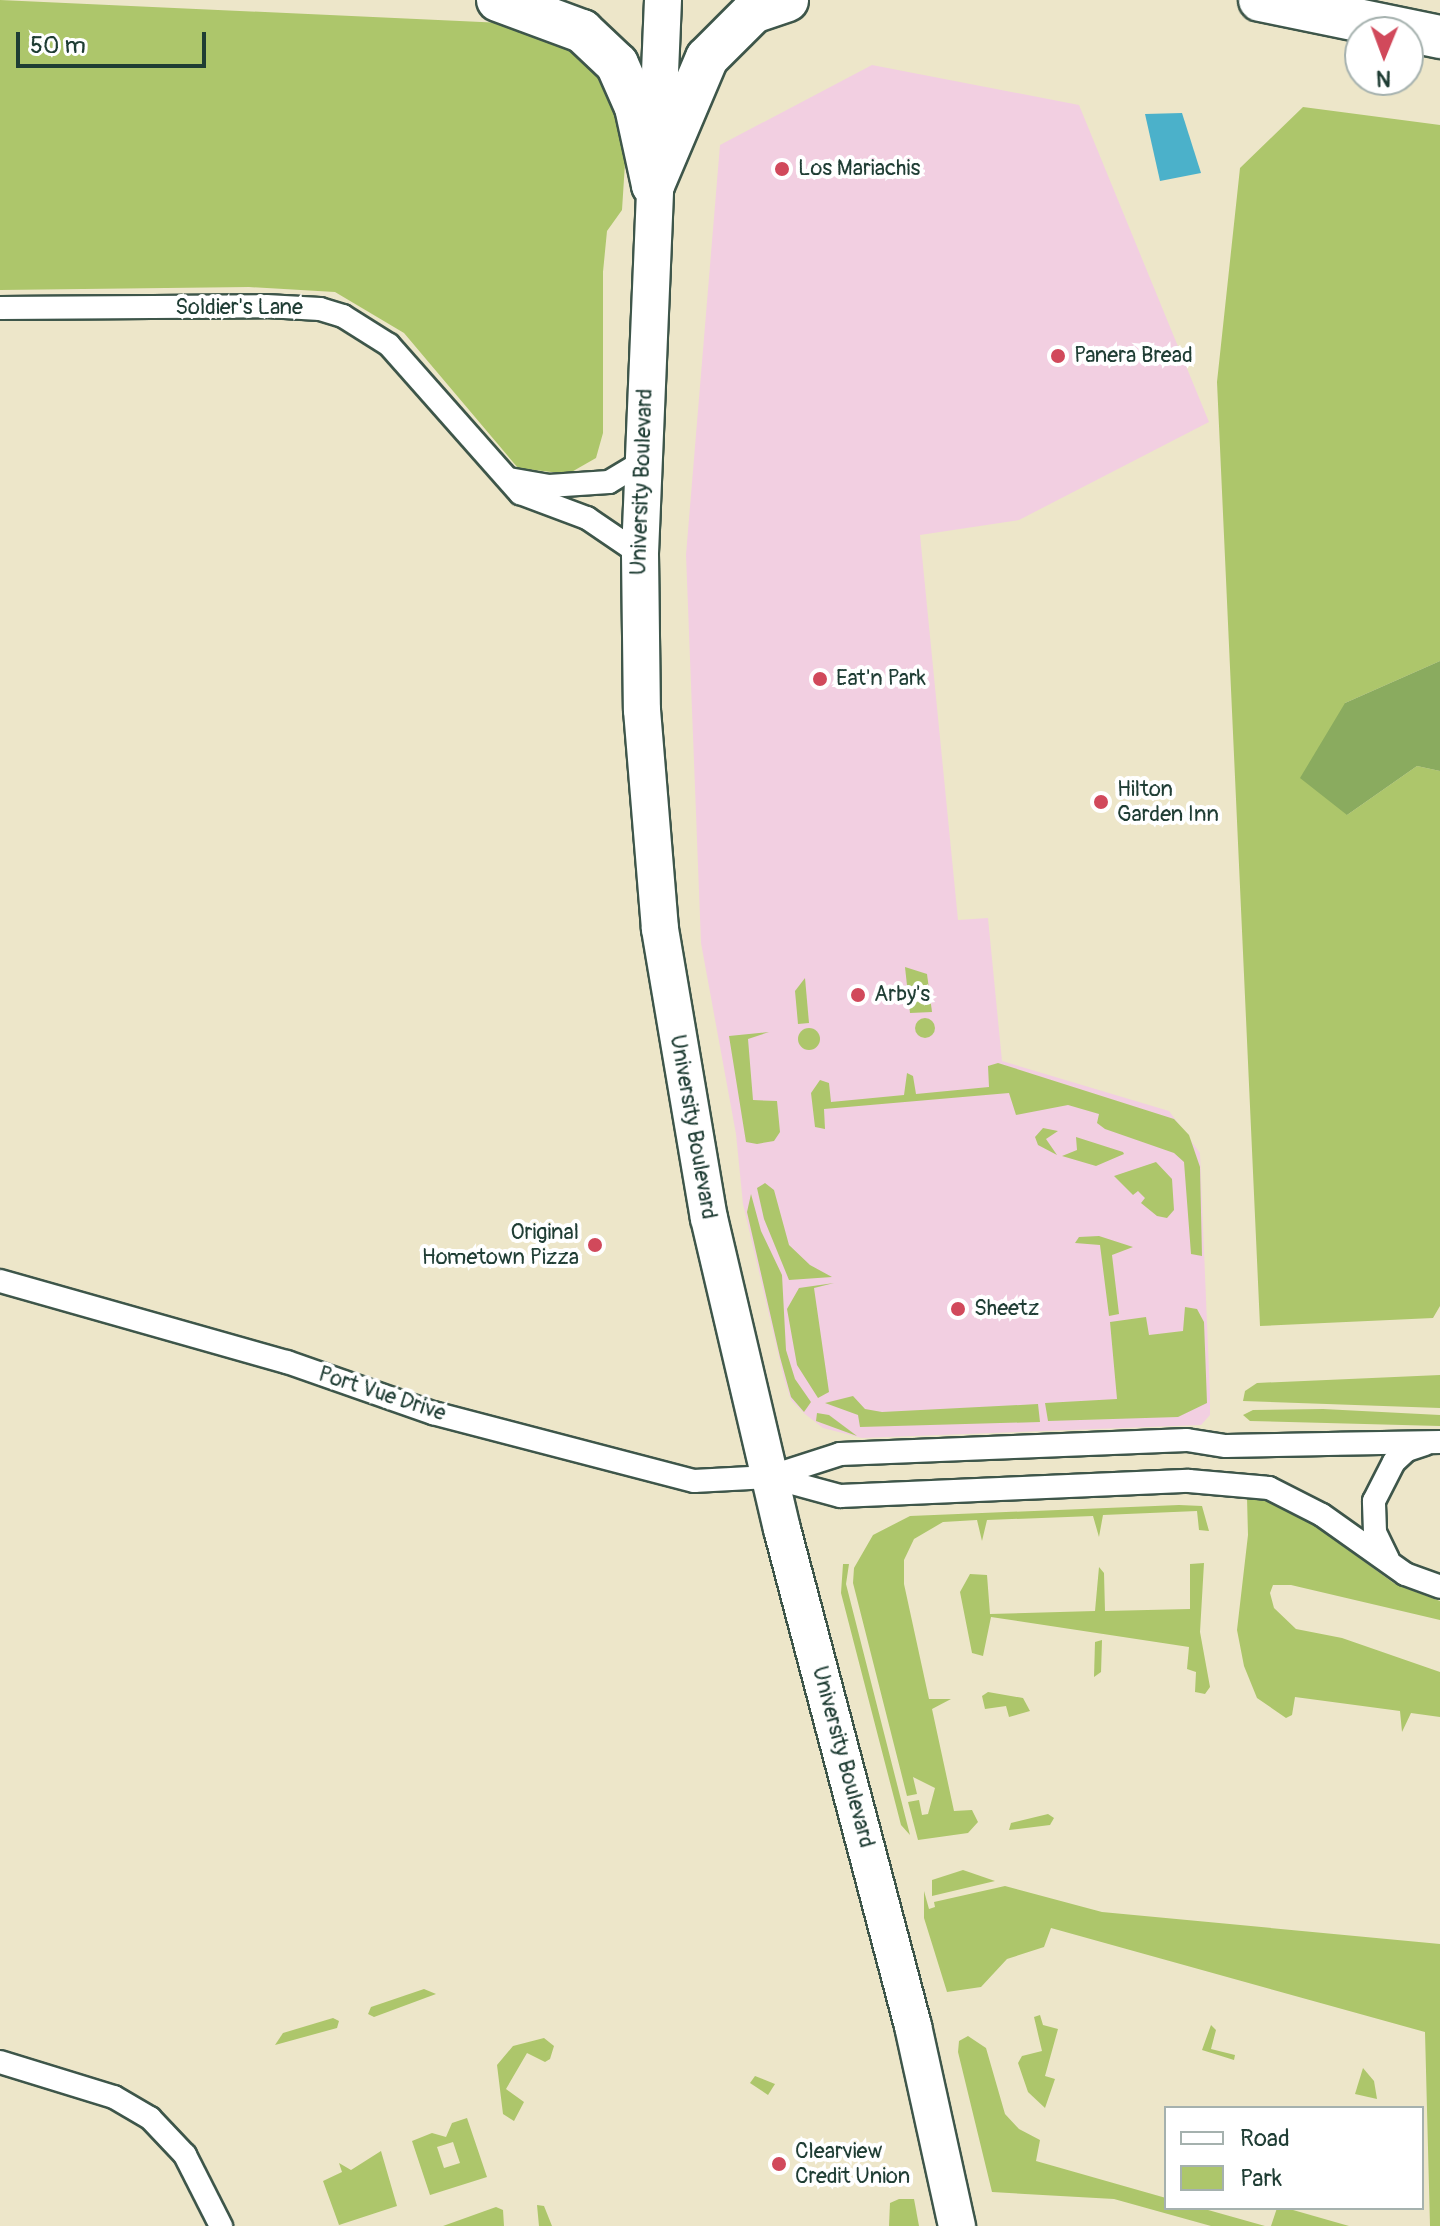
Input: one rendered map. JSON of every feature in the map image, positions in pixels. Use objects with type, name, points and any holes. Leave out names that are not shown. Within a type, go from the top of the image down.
[{"type":"highway","points":[[498,0],[582,31],[617,64],[636,107],[653,185]]},
{"type":"highway","points":[[653,185],[707,58],[753,12],[787,0]]},
{"type":"highway","points":[[1260,0],[1440,37]]},
{"type":"main road","name":"University Boulevard","points":[[663,0],[640,554],[646,768],[664,956],[687,1112],[769,1477],[907,2003],[957,2226]]},
{"type":"street","name":"Soldier's Lane","points":[[0,308],[266,306],[320,309],[343,316],[389,345],[504,478],[534,501],[587,518],[640,554]]},
{"type":"street","points":[[504,478],[549,486],[609,482],[642,462]]},
{"type":"street","name":"Port Vue Drive","points":[[0,1281],[287,1362],[433,1413],[655,1473],[710,1482],[769,1477]]},
{"type":"street","points":[[769,1477],[840,1454],[1187,1440],[1226,1446],[1435,1442]]},
{"type":"street","points":[[1394,1566],[1375,1532],[1374,1501],[1394,1462],[1407,1450],[1435,1442]]},
{"type":"street","points":[[769,1477],[840,1496],[1189,1481],[1269,1488],[1322,1515],[1394,1566],[1440,1587]]},
{"type":"street","points":[[0,2062],[114,2097],[150,2118],[192,2167],[221,2226]]},
{"type":"shaded area","points":[[872,65],[1079,105],[1209,422],[1019,520],[920,535],[958,920],[988,918],[1002,1061],[1169,1111],[1200,1153],[1210,1396],[1210,1415],[1201,1425],[862,1438],[823,1428],[791,1400],[784,1378],[743,1204],[736,1134],[701,943],[686,555],[720,145]]},
{"type":"green space","points":[[0,0],[503,23],[560,33],[602,75],[627,132],[622,210],[607,231],[603,272],[603,433],[596,458],[568,474],[518,468],[404,333],[335,292],[249,287],[0,290]]},
{"type":"green space","points":[[1303,107],[1440,125],[1440,661],[1345,703],[1347,815],[1417,766],[1440,771],[1440,1306],[1433,1318],[1260,1326],[1217,382],[1240,168]]},
{"type":"green space","points":[[1440,661],[1440,771],[1417,766],[1347,815],[1300,778],[1345,703]]},
{"type":"green space","points":[[905,967],[927,974],[932,1012],[910,1013]]},
{"type":"green space","points":[[805,978],[809,1023],[798,1024],[795,991]]},
{"type":"green space","points":[[925,1018],[932,1021],[935,1028],[932,1035],[925,1038],[918,1035],[915,1028],[918,1021]]},
{"type":"green space","points":[[809,1028],[817,1031],[820,1039],[817,1047],[809,1050],[801,1047],[798,1039],[801,1031]]},
{"type":"green space","points":[[769,1032],[748,1039],[753,1100],[777,1101],[780,1132],[774,1141],[757,1144],[746,1142],[729,1036]]},
{"type":"green space","points":[[998,1063],[1174,1119],[1189,1135],[1200,1167],[1202,1256],[1191,1254],[1184,1162],[1174,1153],[1105,1129],[1097,1123],[1099,1114],[1068,1105],[1016,1115],[1009,1093],[824,1109],[825,1129],[815,1127],[811,1093],[820,1080],[829,1083],[831,1102],[904,1095],[907,1073],[913,1076],[916,1094],[989,1087],[988,1066]]},
{"type":"green space","points":[[1043,1128],[1058,1131],[1046,1139],[1057,1155],[1038,1145],[1035,1137]]},
{"type":"green space","points":[[1076,1137],[1124,1154],[1096,1166],[1062,1156],[1077,1150]]},
{"type":"green space","points":[[1156,1162],[1172,1179],[1174,1210],[1167,1218],[1157,1216],[1141,1203],[1145,1198],[1138,1191],[1133,1195],[1114,1176]]},
{"type":"green space","points":[[765,1183],[774,1190],[789,1245],[810,1265],[832,1277],[789,1280],[764,1219],[757,1188]]},
{"type":"green space","points":[[751,1194],[761,1231],[782,1275],[786,1350],[795,1379],[811,1402],[804,1412],[791,1397],[780,1357],[747,1212]]},
{"type":"green space","points":[[1099,1236],[1133,1247],[1112,1255],[1119,1314],[1109,1316],[1100,1245],[1075,1243],[1079,1237]]},
{"type":"green space","points":[[834,1283],[814,1288],[829,1392],[818,1398],[797,1365],[787,1309],[799,1288]]},
{"type":"green space","points":[[1185,1307],[1197,1309],[1204,1322],[1207,1403],[1178,1417],[1048,1421],[1045,1403],[1117,1399],[1110,1322],[1146,1317],[1149,1335],[1183,1331]]},
{"type":"green space","points":[[1440,1375],[1440,1408],[1243,1401],[1245,1391],[1257,1383]]},
{"type":"green space","points":[[853,1396],[865,1409],[882,1412],[1038,1404],[1040,1422],[860,1427],[858,1415],[825,1403]]},
{"type":"green space","points":[[1323,1409],[1440,1415],[1440,1426],[1250,1421],[1243,1415],[1253,1410]]},
{"type":"green space","points":[[817,1413],[829,1415],[857,1436],[816,1421]]},
{"type":"green space","points":[[1259,1494],[1285,1504],[1395,1584],[1440,1601],[1440,1620],[1291,1585],[1273,1585],[1270,1593],[1274,1608],[1296,1629],[1342,1638],[1440,1672],[1440,1717],[1411,1713],[1402,1732],[1400,1711],[1295,1697],[1292,1715],[1286,1718],[1257,1698],[1244,1666],[1237,1630],[1248,1535],[1247,1498]]},
{"type":"green space","points":[[1202,1506],[1209,1531],[1199,1530],[1197,1511],[1103,1515],[1099,1537],[1093,1516],[987,1520],[982,1541],[977,1520],[943,1522],[914,1539],[904,1560],[904,1584],[929,1699],[951,1699],[932,1709],[954,1811],[972,1810],[978,1822],[968,1833],[918,1840],[908,1802],[919,1800],[922,1815],[928,1814],[935,1788],[913,1777],[917,1794],[907,1796],[853,1583],[854,1568],[873,1535],[910,1516]]},
{"type":"green space","points":[[1204,1563],[1200,1632],[1210,1687],[1205,1694],[1195,1692],[1196,1672],[1187,1669],[1189,1647],[991,1617],[983,1656],[972,1653],[960,1592],[970,1574],[987,1575],[990,1614],[1095,1611],[1099,1567],[1104,1573],[1105,1611],[1190,1609],[1190,1564]]},
{"type":"green space","points":[[843,1564],[849,1564],[846,1584],[910,1835],[901,1825],[841,1593]]},
{"type":"green space","points":[[1102,1640],[1101,1672],[1094,1677],[1095,1642]]},
{"type":"green space","points":[[988,1692],[1023,1698],[1030,1711],[1009,1717],[1006,1706],[985,1709],[982,1696]]},
{"type":"green space","points":[[1048,1814],[1054,1818],[1050,1825],[1009,1830],[1011,1823]]},
{"type":"green space","points":[[963,1870],[995,1881],[932,1896],[932,1880]]},
{"type":"green space","points":[[1005,1886],[1102,1912],[1440,1944],[1440,2226],[1430,2226],[1425,2032],[1051,1928],[1044,1947],[1007,1959],[981,1987],[947,1992],[924,1918],[924,1891],[929,1909],[935,1907],[934,1902]]},
{"type":"green space","points":[[424,1989],[436,1994],[374,2017],[368,2014],[371,2007]]},
{"type":"green space","points":[[1040,2015],[1043,2025],[1058,2029],[1045,2076],[1055,2079],[1045,2108],[1028,2092],[1018,2063],[1022,2056],[1042,2051],[1034,2017]]},
{"type":"green space","points":[[333,2018],[339,2021],[337,2028],[275,2045],[283,2033]]},
{"type":"green space","points":[[1211,2025],[1216,2030],[1211,2049],[1235,2055],[1234,2060],[1202,2050]]},
{"type":"green space","points":[[968,2036],[986,2048],[1005,2114],[1019,2129],[1040,2140],[1036,2161],[1164,2197],[1164,2210],[1208,2210],[1265,2226],[1211,2226],[1114,2199],[992,2192],[958,2052],[959,2041]]},
{"type":"green space","points":[[544,2038],[554,2046],[550,2059],[545,2062],[527,2053],[506,2089],[524,2102],[514,2121],[503,2114],[497,2065],[513,2046]]},
{"type":"green space","points":[[1363,2068],[1374,2081],[1377,2099],[1355,2094]]},
{"type":"green space","points":[[755,2076],[775,2084],[768,2095],[750,2083]]},
{"type":"green space","points":[[467,2118],[487,2177],[430,2195],[412,2141],[432,2133],[446,2137],[452,2123]],"holes":[[[453,2142],[460,2163],[444,2168],[437,2147]]]},
{"type":"green space","points":[[381,2151],[397,2206],[339,2225],[323,2181],[342,2172],[339,2163],[351,2170]]},
{"type":"green space","points":[[899,2199],[914,2199],[919,2226],[889,2226],[890,2203]]},
{"type":"green space","points":[[537,2205],[544,2206],[552,2226],[539,2226]]},
{"type":"green space","points":[[496,2207],[503,2210],[504,2226],[443,2226]]},
{"type":"green space","points":[[1276,2210],[1293,2210],[1349,2226],[1271,2226]]},
{"type":"water","points":[[1182,113],[1201,173],[1160,181],[1145,114]]},
{"type":"place","name":"Los Mariachis","points":[[782,169]]},
{"type":"place","name":"Panera Bread","points":[[1058,356]]},
{"type":"place","name":"Eat'n Park","points":[[820,679]]},
{"type":"place","name":"Hilton Garden Inn","points":[[1101,802]]},
{"type":"place","name":"Arby's","points":[[858,995]]},
{"type":"place","name":"Original Hometown Pizza","points":[[595,1245]]},
{"type":"place","name":"Sheetz","points":[[958,1309]]},
{"type":"place","name":"Clearview Credit Union","points":[[779,2164]]}]
